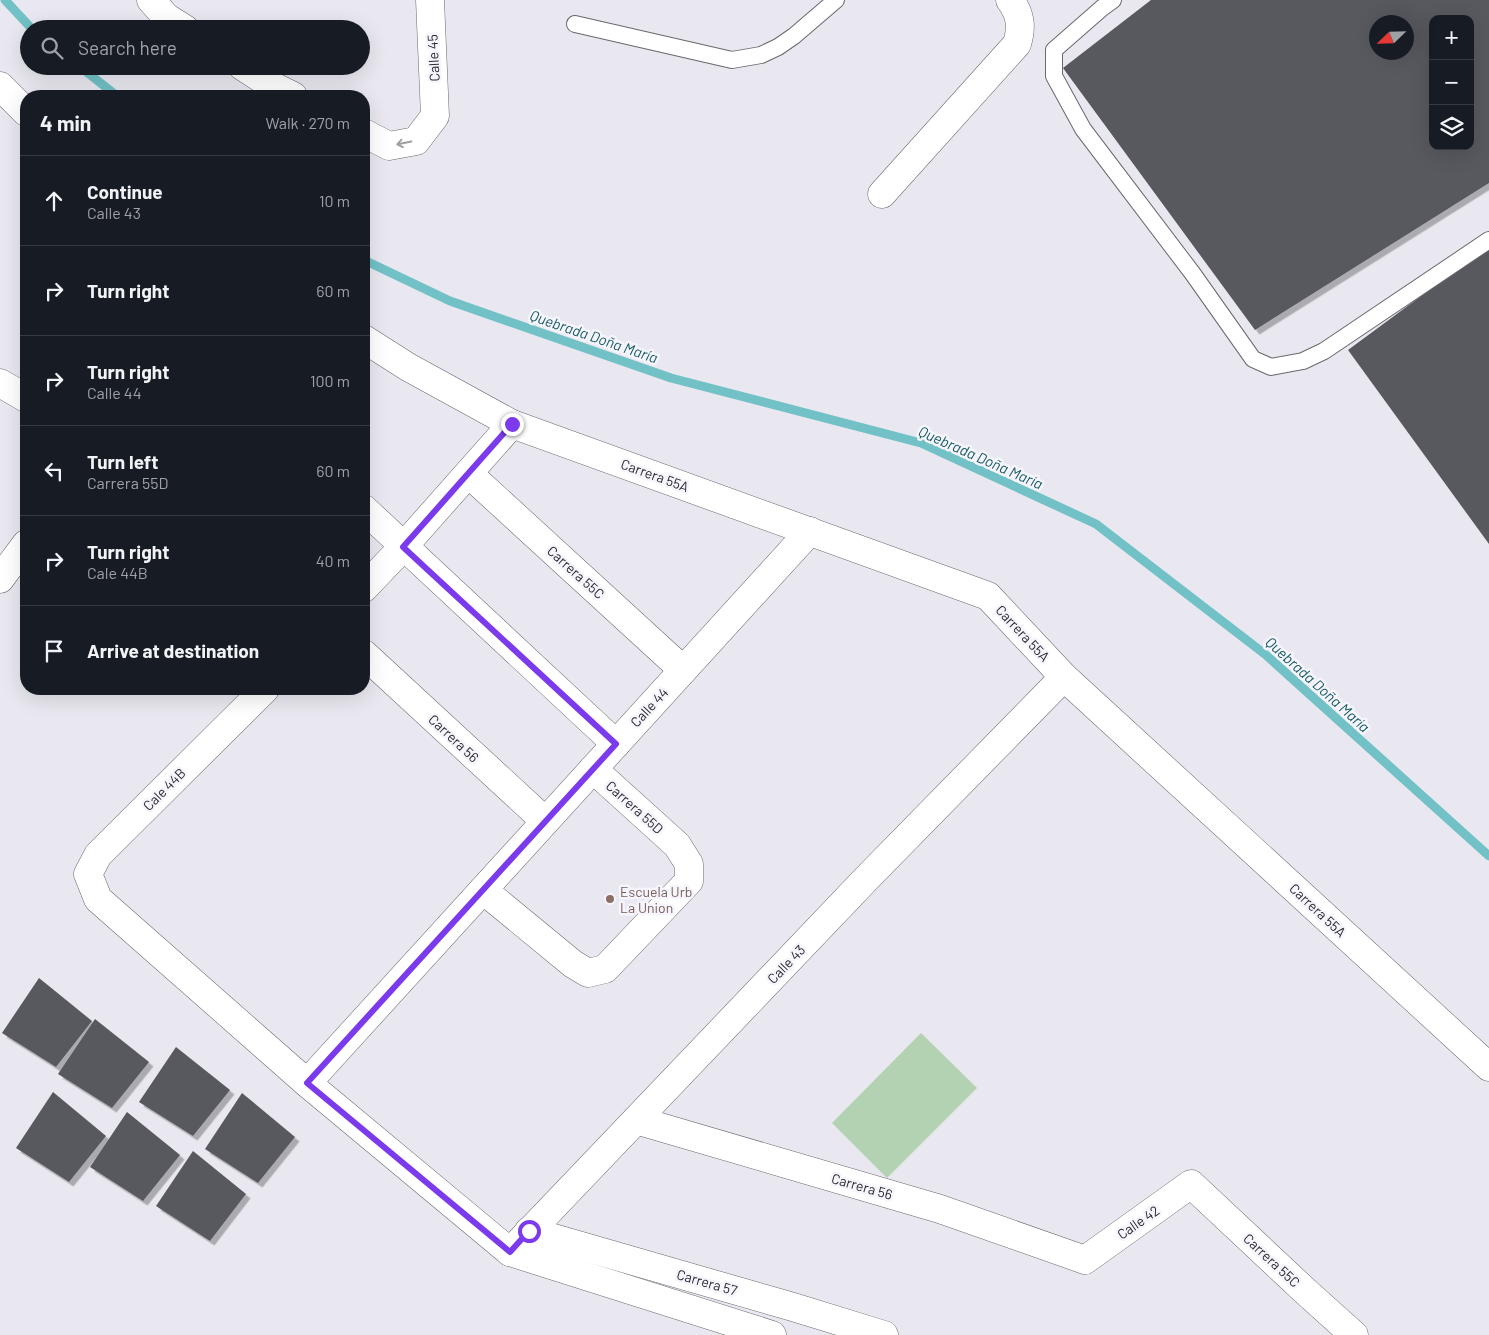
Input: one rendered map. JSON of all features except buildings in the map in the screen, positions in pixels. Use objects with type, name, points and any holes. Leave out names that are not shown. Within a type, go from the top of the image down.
[{"type":"street","name":"Calle 45","points":[[370,136],[389,146],[416,141],[435,116],[430,0]]},
{"type":"street","points":[[882,194],[1017,44],[1021,30],[1016,9],[1010,0]]},
{"type":"street","points":[[256,75],[281,90]]},
{"type":"street","points":[[0,86],[20,106]]},
{"type":"street","name":"Carrera 55A","points":[[370,343],[408,367],[512,424],[988,596],[1064,677],[1489,1067]]},
{"type":"street","points":[[0,382],[20,394]]},
{"type":"street","points":[[370,582],[469,474],[512,424]]},
{"type":"street","name":"Carrera 55C","points":[[469,474],[683,670]]},
{"type":"street","points":[[370,515],[616,744]]},
{"type":"street","name":"Calle 44","points":[[307,1083],[810,531]]},
{"type":"street","points":[[0,579],[20,552]]},
{"type":"street","name":"Carrera 56","points":[[370,660],[545,821]]},
{"type":"street","name":"Calle 43","points":[[510,1252],[866,879],[1064,677]]},
{"type":"street","name":"Cale 44B","points":[[258,695],[98,855],[88,874],[98,899],[307,1083]]},
{"type":"street","name":"Carrera 55D","points":[[483,890],[573,964],[588,973],[605,969],[690,881],[689,864],[677,845],[593,769]]},
{"type":"street","points":[[307,1083],[510,1252],[772,1335]]},
{"type":"street","name":"Carrera 56","points":[[636,1120],[940,1209],[1085,1260]]},
{"type":"street","name":"Carrera 55C","points":[[1191,1184],[1354,1335]]},
{"type":"street","name":"Calle 42","points":[[1085,1260],[1191,1184]]},
{"type":"street","name":"Carrera 57","points":[[529,1231],[884,1335]]},
{"type":"lane","points":[[575,24],[732,60],[761,55],[778,47],[794,36],[836,0]]},
{"type":"lane","points":[[1113,0],[1054,50],[1054,76],[1083,129],[1193,274],[1253,359],[1271,367],[1303,362],[1324,351],[1489,240]]},
{"type":"green space","points":[[921,1033],[977,1088],[887,1178],[832,1123]]},
{"type":"waterway","name":"Quebrada Doña María","points":[[5,0],[24,20]]},
{"type":"waterway","name":"Quebrada Doña María","points":[[90,75],[109,90]]},
{"type":"waterway","name":"Quebrada Doña María","points":[[370,263],[450,301],[671,378],[921,443],[1096,524],[1266,655],[1489,856]]},
{"type":"place","name":"Escuela Urb La Union","points":[[610,899]]},
{"type":"route","points":[[512,424],[403,547],[616,744],[307,1083],[510,1252],[529,1231]]}]
